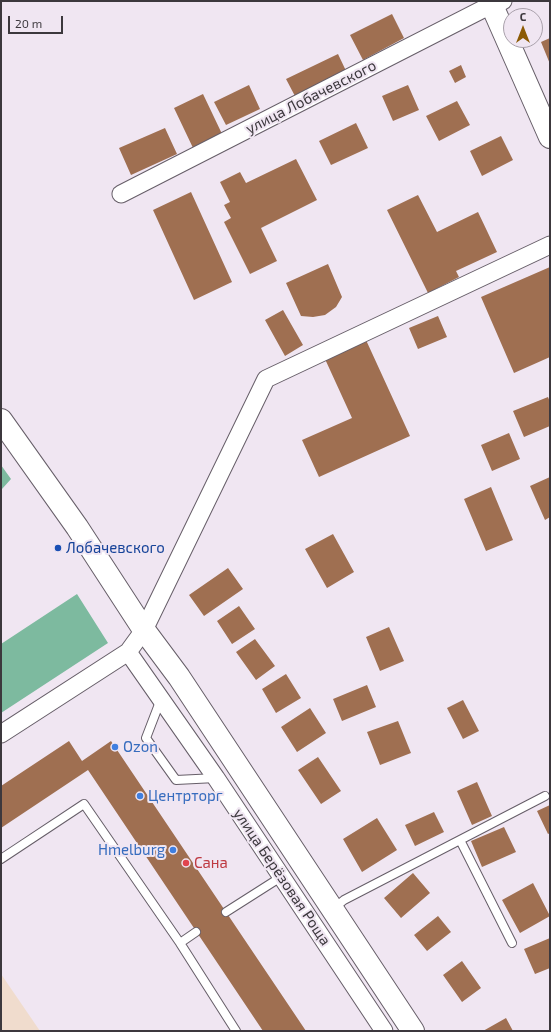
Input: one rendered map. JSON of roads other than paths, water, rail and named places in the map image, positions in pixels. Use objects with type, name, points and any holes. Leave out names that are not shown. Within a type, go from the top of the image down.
[{"type":"main road","points":[[494,2],[550,137]]},
{"type":"main road","points":[[1,420],[77,527],[144,630],[179,677],[413,1031]]},
{"type":"street","name":"улица Лобачевского","points":[[120,194],[494,2]]},
{"type":"street","points":[[1,734],[128,652],[144,630],[266,379],[550,245]]},
{"type":"street","name":"улица Берёзовая Роща","points":[[128,652],[216,778],[384,1031]]},
{"type":"lane","points":[[160,699],[146,738],[176,780],[216,778]]},
{"type":"lane","points":[[332,910],[344,900],[545,796]]},
{"type":"lane","points":[[1,859],[84,804],[180,943],[236,1031]]},
{"type":"lane","points":[[460,840],[512,943]]},
{"type":"lane","points":[[226,912],[281,877]]},
{"type":"lane","points":[[180,943],[196,932]]},
{"type":"place","name":"Лобачевского","points":[[58,548]]},
{"type":"place","name":"Ozon","points":[[115,747]]},
{"type":"place","name":"Центрторг","points":[[140,796]]},
{"type":"place","name":"Hmelburg","points":[[173,850]]},
{"type":"place","name":"Сана","points":[[186,863]]}]
